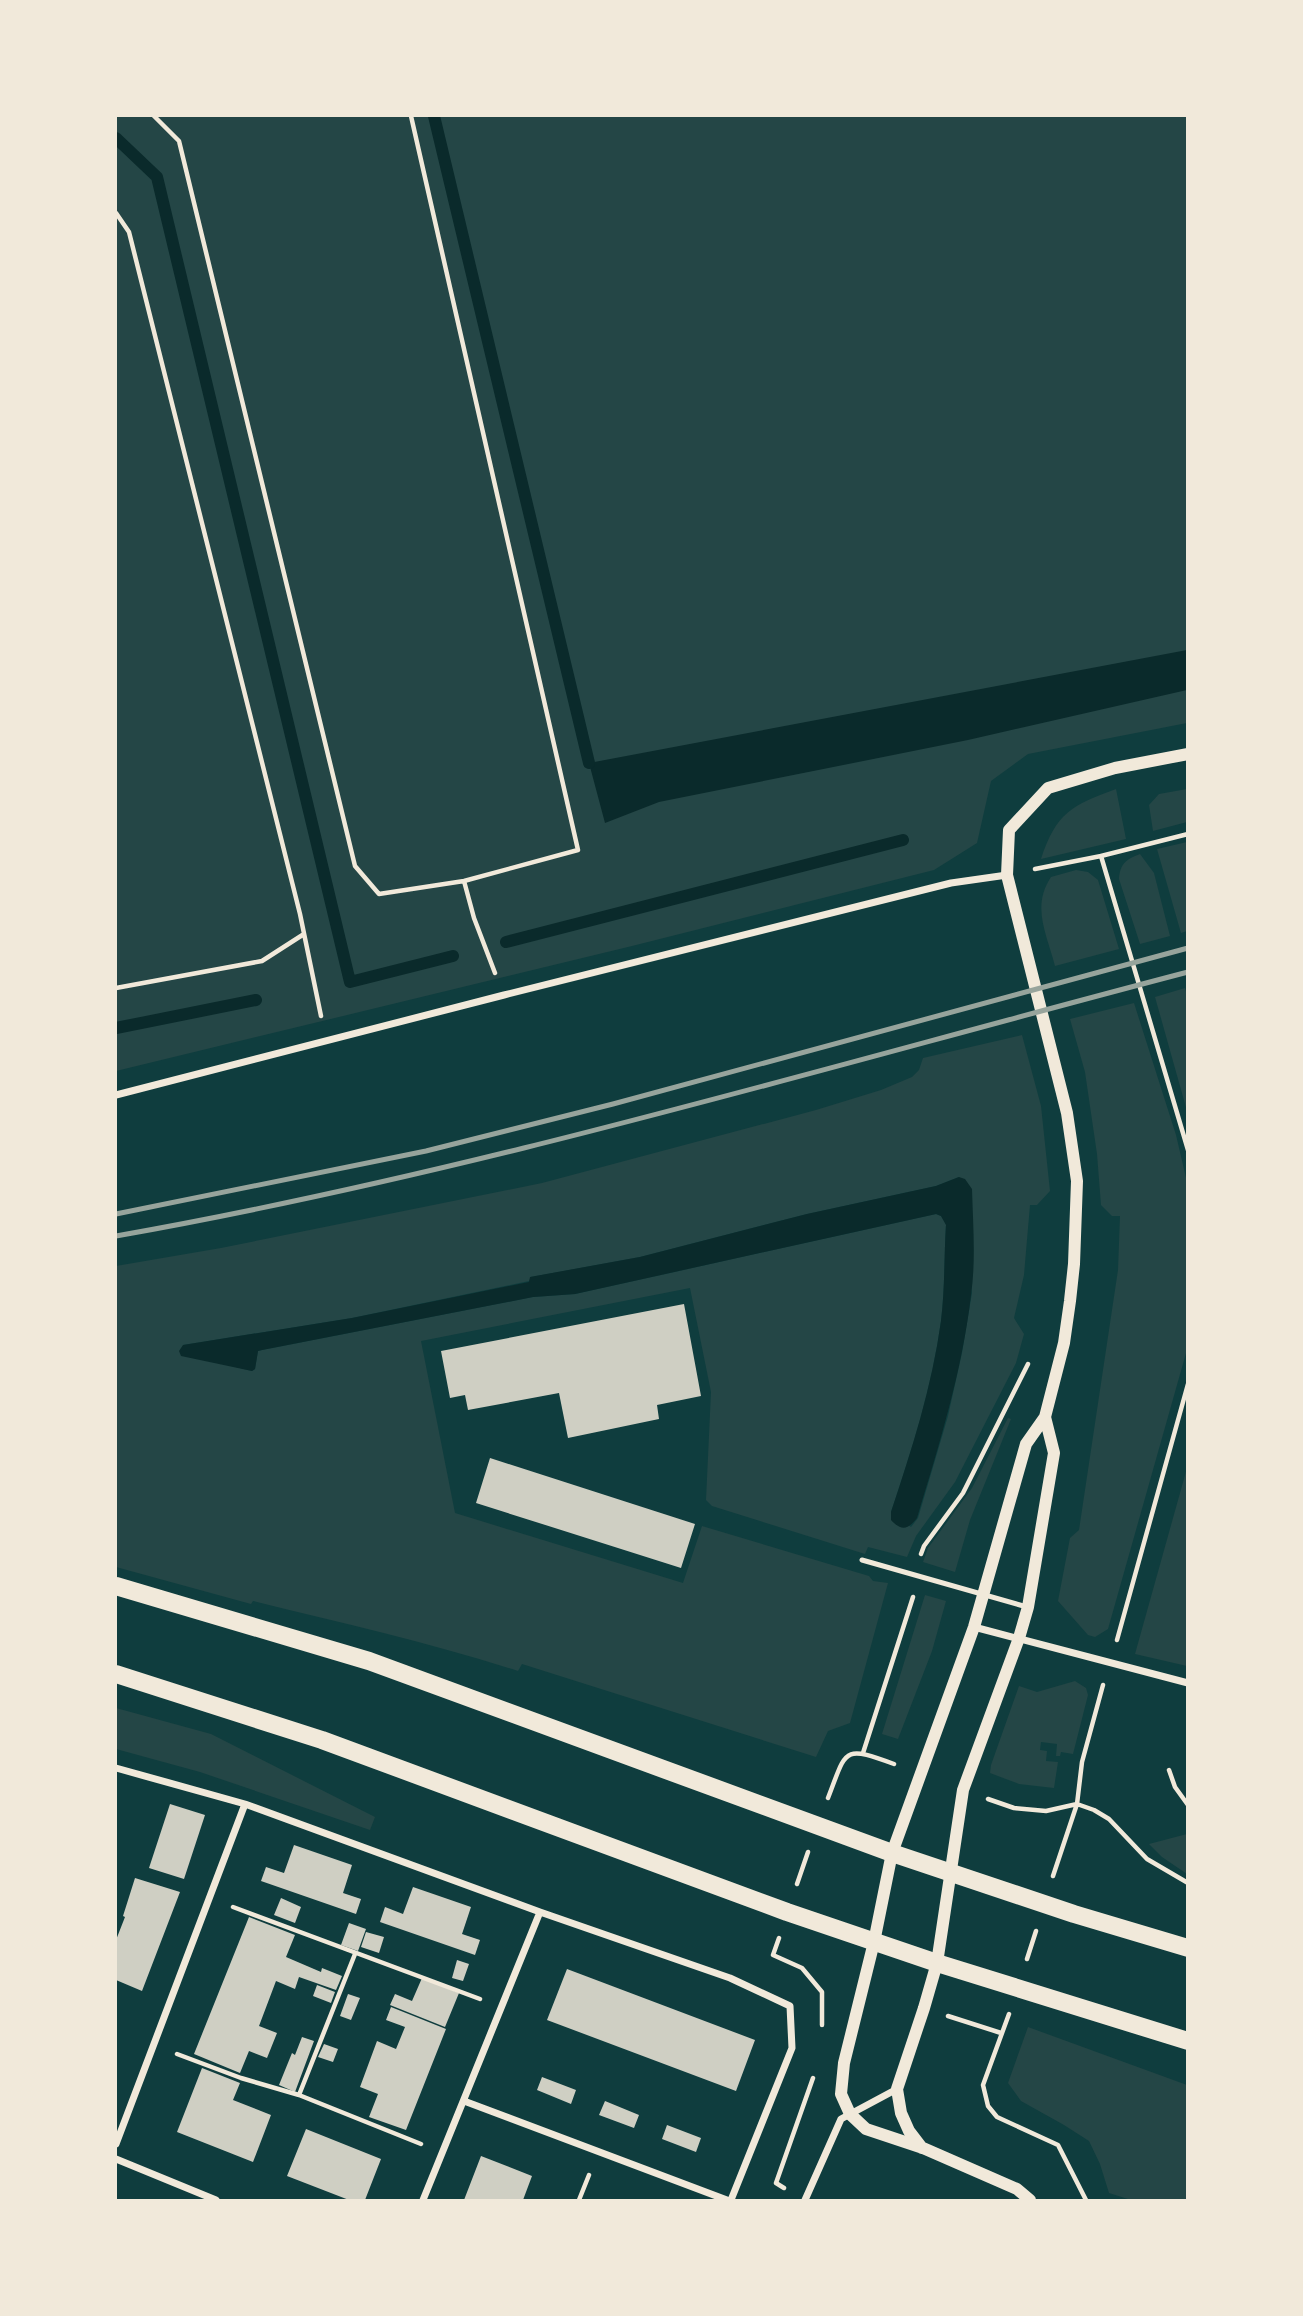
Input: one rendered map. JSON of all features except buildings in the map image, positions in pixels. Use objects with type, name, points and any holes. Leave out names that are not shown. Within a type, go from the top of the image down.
[{"type":"main road","points":[[116,1586],[369,1661],[892,1853],[1074,1914],[1188,1948]]},
{"type":"main road","points":[[116,1674],[322,1740],[874,1942],[1188,2041]]},
{"type":"street","points":[[1030,2200],[1017,2189],[923,2148],[866,2129],[849,2114],[841,2094],[844,2063],[874,1942],[892,1853],[974,1627],[1026,1444],[1045,1417],[1064,1342],[1070,1301],[1077,1181],[1068,1113],[1007,875],[1009,830],[1048,788],[1115,768],[1188,754]]},
{"type":"street","points":[[116,1096],[951,883],[1007,875]]},
{"type":"street","points":[[923,2148],[909,2131],[901,2113],[897,2089],[937,1963],[963,1790],[1028,1607],[1054,1453],[1045,1417]]},
{"type":"street","points":[[974,1627],[1188,1683]]},
{"type":"street","points":[[116,1769],[245,1804],[730,1978],[790,2006],[792,2048],[729,2200],[464,2101]]},
{"type":"street","points":[[116,2144],[245,1804]]},
{"type":"street","points":[[423,2200],[540,1912]]},
{"type":"street","points":[[804,2200],[841,2119],[897,2089]]},
{"type":"street","points":[[116,2159],[216,2200]]},
{"type":"lane","points":[[862,1560],[1028,1607]]},
{"type":"path","points":[[154,116],[179,141],[355,866],[379,894],[464,881],[578,850],[411,116]]},
{"type":"path","points":[[116,213],[129,232],[304,934],[326,1041]]},
{"type":"path","points":[[1007,875],[1101,856],[1188,834]]},
{"type":"path","points":[[1101,856],[1188,1150]]},
{"type":"path","points":[[464,881],[474,918],[504,995]]},
{"type":"path","points":[[116,988],[262,961],[304,934]]},
{"type":"path","points":[[918,1560],[924,1546],[963,1493],[1029,1362]]},
{"type":"path","points":[[1077,1804],[1085,1751],[1188,1384]]},
{"type":"path","points":[[890,1762],[863,1753],[915,1592]]},
{"type":"path","points":[[1169,1770],[1175,1787],[1188,1805]]},
{"type":"path","points":[[990,1800],[1013,1808],[1046,1811],[1077,1804],[1094,1810],[1109,1819],[1147,1859],[1188,1883]]},
{"type":"path","points":[[209,1898],[501,2007]]},
{"type":"path","points":[[299,2095],[355,1954]]},
{"type":"path","points":[[1001,2034],[983,2085],[988,2106],[997,2116],[1058,2145],[1086,2200]]},
{"type":"path","points":[[153,2045],[241,2078],[299,2095],[442,2152]]},
{"type":"shaded area","points":[[116,116],[1187,116],[1187,723],[1028,754],[991,781],[977,843],[934,870],[116,1071]]},
{"type":"shaded area","points":[[1187,650],[1187,690],[968,740],[659,802],[605,823],[589,763]]},
{"type":"shaded area","points":[[1116,789],[1126,839],[1041,859],[1053,831],[1068,813],[1088,800]]},
{"type":"shaded area","points":[[1187,789],[1187,822],[1153,831],[1149,805],[1159,794]]},
{"type":"shaded area","points":[[1187,842],[1187,931],[1181,933],[1157,849]]},
{"type":"shaded area","points":[[1140,854],[1154,873],[1170,936],[1140,944],[1119,879],[1125,863]]},
{"type":"shaded area","points":[[1076,870],[1088,872],[1098,880],[1119,949],[1055,966],[1042,921],[1042,899],[1051,877]]},
{"type":"shaded area","points":[[1185,988],[1188,998],[1187,1111],[1155,997]]},
{"type":"shaded area","points":[[1134,1003],[1176,1135],[1187,1182],[1188,1346],[1108,1629],[1095,1637],[1088,1635],[1058,1601],[1070,1538],[1079,1530],[1118,1270],[1120,1216],[1112,1216],[1101,1205],[1097,1154],[1085,1072],[1070,1019]]},
{"type":"shaded area","points":[[1022,1035],[1041,1106],[1050,1191],[1037,1205],[1030,1205],[1024,1275],[1014,1318],[1024,1334],[1016,1363],[955,1482],[916,1536],[907,1557],[868,1547],[865,1554],[712,1506],[706,1500],[711,1392],[690,1288],[421,1341],[455,1513],[683,1583],[702,1526],[869,1576],[873,1581],[888,1583],[850,1723],[828,1731],[816,1757],[522,1664],[518,1671],[452,1651],[253,1601],[251,1604],[116,1567],[116,1266],[221,1248],[542,1183],[881,1090],[912,1077],[919,1070],[923,1058]],"holes":[[[959,1177],[972,1293],[948,1416],[918,1518],[911,1527],[891,1512],[927,1394],[941,1321],[946,1224],[941,1216],[936,1214],[575,1294],[533,1297],[262,1350],[258,1351],[255,1369],[252,1371],[220,1363],[183,1345],[352,1318],[529,1281],[531,1277],[640,1257],[807,1214],[936,1186]]]},
{"type":"shaded area","points":[[959,1177],[965,1179],[972,1189],[973,1282],[967,1324],[949,1408],[917,1518],[904,1528],[891,1520],[891,1512],[927,1394],[942,1309],[946,1225],[941,1216],[936,1214],[575,1294],[533,1297],[262,1350],[258,1351],[255,1369],[252,1371],[181,1356],[179,1351],[183,1345],[352,1318],[529,1282],[530,1277],[640,1257],[807,1214],[936,1186]]},
{"type":"shaded area","points":[[1008,1418],[1011,1419],[970,1520],[955,1572],[923,1562],[928,1548],[972,1488]]},
{"type":"shaded area","points":[[1187,1468],[1187,1666],[1135,1654]]},
{"type":"shaded area","points":[[925,1595],[946,1601],[932,1651],[898,1739],[882,1734]]},
{"type":"shaded area","points":[[1075,1681],[1086,1688],[1088,1695],[1073,1754],[1061,1752],[1060,1756],[1056,1756],[1057,1744],[1041,1742],[1040,1750],[1047,1751],[1046,1761],[1058,1762],[1054,1788],[1019,1784],[990,1773],[1019,1686],[1037,1692]]},
{"type":"shaded area","points":[[116,1708],[211,1734],[375,1817],[370,1830],[200,1772],[116,1749]]},
{"type":"shaded area","points":[[1188,1834],[1187,1874],[1162,1857],[1149,1844]]},
{"type":"shaded area","points":[[1028,2027],[1187,2085],[1187,2200],[1131,2200],[1109,2193],[1089,2141],[1021,2101],[1008,2083]]},
{"type":"waterway","points":[[434,116],[589,763]]},
{"type":"waterway","points":[[116,138],[157,177],[350,982],[453,956]]},
{"type":"waterway","points":[[506,942],[903,840]]},
{"type":"waterway","points":[[116,1028],[256,1000]]},
{"type":"railway","points":[[116,1214],[426,1151],[613,1104],[1188,948]]},
{"type":"railway","points":[[116,1236],[386,1181],[520,1149],[1188,972]]}]
